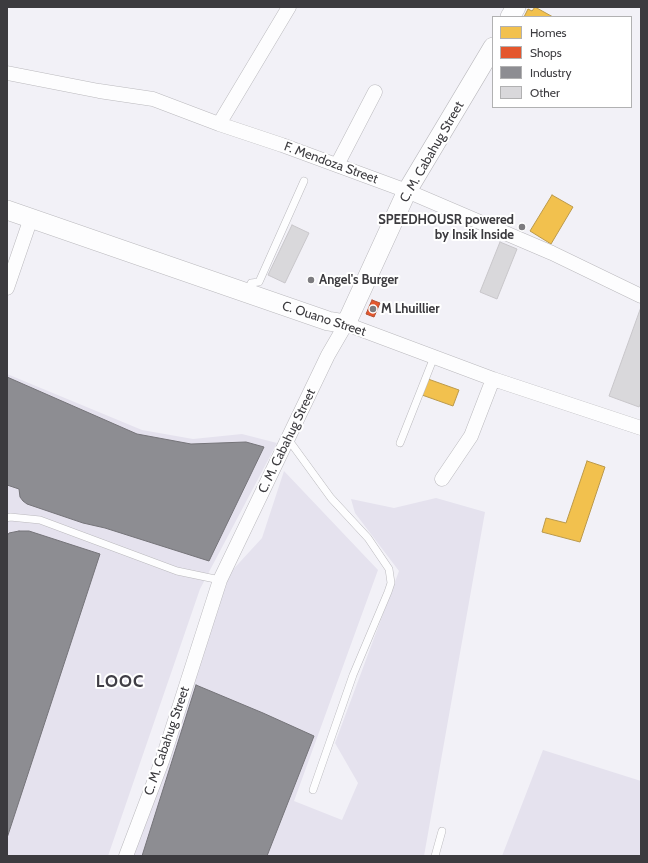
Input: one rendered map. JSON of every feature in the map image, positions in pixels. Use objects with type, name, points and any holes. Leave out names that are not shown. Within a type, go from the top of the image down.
[{"type":"street","points":[[219,124],[289,7]]},
{"type":"street","points":[[511,16],[516,7]]},
{"type":"street","name":"C. M. Cabahug Street","points":[[126,856],[162,760],[220,580],[328,355],[346,324],[407,192],[492,49]]},
{"type":"street","name":"F. Mendoza Street","points":[[7,73],[153,100],[282,145],[407,192],[552,252],[641,296]]},
{"type":"street","points":[[337,165],[375,92]]},
{"type":"street","name":"C. Ouano Street","points":[[7,210],[257,290],[328,321],[346,324],[493,379],[641,428]]},
{"type":"street","points":[[7,288],[30,218]]},
{"type":"street","points":[[442,479],[471,436],[493,379]]},
{"type":"lane","points":[[257,290],[304,181]]},
{"type":"lane","points":[[400,443],[434,357]]},
{"type":"lane","points":[[288,438],[331,498],[368,538],[389,569],[391,583],[353,675],[313,790]]},
{"type":"lane","points":[[7,518],[40,520],[176,571],[220,580]]},
{"type":"lane","points":[[435,856],[442,831]]},
{"type":"shaded area","points":[[7,374],[142,430],[193,439],[242,434],[277,443],[200,589],[108,856],[7,856]]},
{"type":"shaded area","points":[[284,471],[378,570],[294,801],[342,820],[358,783],[335,743],[399,571],[355,513],[351,499],[394,508],[436,498],[485,512],[424,856],[133,856],[228,575],[262,538]]},
{"type":"shaded area","points":[[543,750],[641,781],[641,856],[502,856]]},
{"type":"building: Homes","points":[[535,7],[551,16],[524,16],[528,9],[532,11]]},
{"type":"building: Homes","points":[[552,195],[573,207],[551,244],[530,231]]},
{"type":"building: Homes","points":[[428,379],[459,390],[453,406],[422,395]]},
{"type":"building: Homes","points":[[587,461],[605,467],[580,542],[542,532],[546,518],[566,523]]},
{"type":"building: Shops","name":"M Lhuillier","points":[[372,300],[380,303],[374,317],[366,314]]},
{"type":"building: Industry","points":[[7,377],[137,434],[191,444],[246,442],[264,447],[209,561],[105,528],[83,523],[27,504],[23,501],[20,497],[19,489],[7,485]]},
{"type":"building: Industry","points":[[29,531],[100,554],[7,838],[7,536],[9,533]]},
{"type":"building: Industry","points":[[196,685],[314,736],[267,856],[142,856]]},
{"type":"building: Other","points":[[292,225],[309,233],[285,283],[268,275]]},
{"type":"building: Other","points":[[500,242],[517,249],[497,299],[480,292]]},
{"type":"building: Other","points":[[641,307],[641,403],[639,407],[609,396]]},
{"type":"place","name":"SPEEDHOUSR powered by Insik Inside","points":[[522,227]]},
{"type":"place","name":"Angel's Burger","points":[[311,280]]},
{"type":"place","name":"M Lhuillier","points":[[373,309]]},
{"type":"district","name":"LOOC","points":[[120,682]]}]
